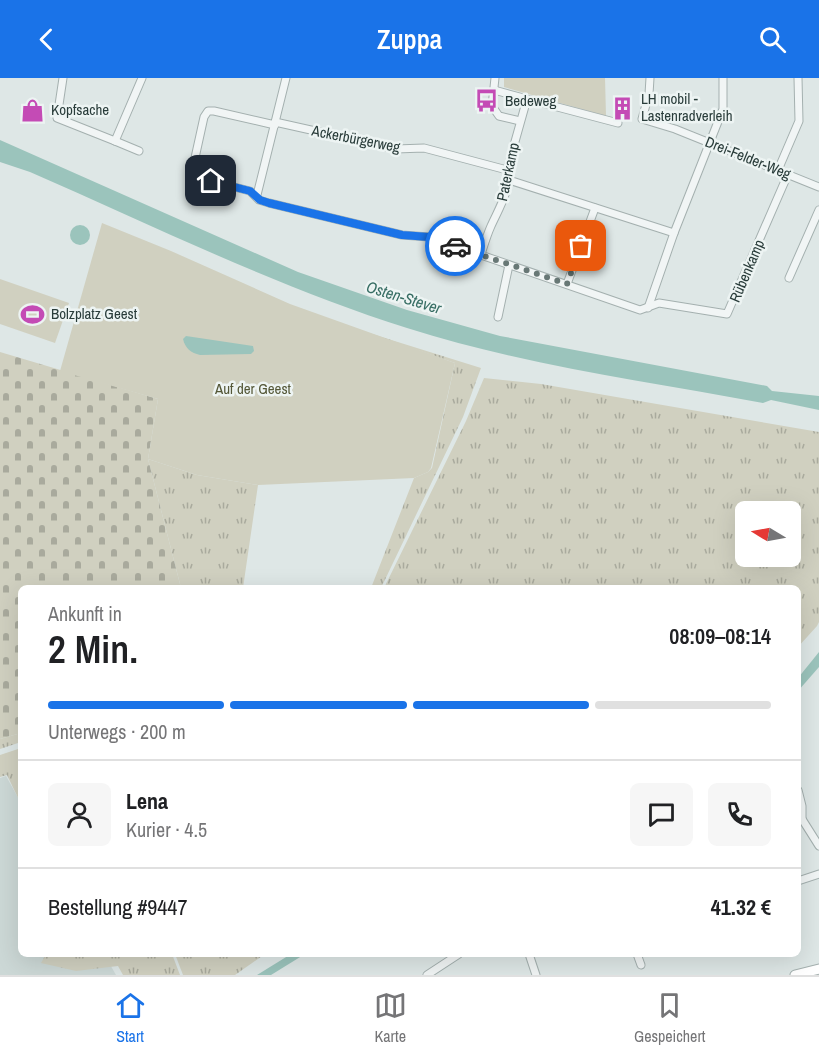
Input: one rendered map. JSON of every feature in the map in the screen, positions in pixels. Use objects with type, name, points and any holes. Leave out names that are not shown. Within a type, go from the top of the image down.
[{"type":"main road","points":[[795,975],[819,969]]},
{"type":"street","points":[[63,78],[57,118],[140,151]]},
{"type":"street","points":[[115,141],[142,78]]},
{"type":"street","points":[[257,195],[286,78]]},
{"type":"street","name":"Paterkamp","points":[[495,78],[492,106],[499,116],[520,121]]},
{"type":"street","name":"Drei-Felder-Weg","points":[[650,78],[649,94],[642,119],[710,142],[819,187]]},
{"type":"street","points":[[648,308],[723,109],[723,78]]},
{"type":"street","points":[[778,170],[799,121],[798,78]]},
{"type":"street","points":[[494,90],[618,123]]},
{"type":"street","name":"Paterkamp","points":[[481,254],[491,226],[499,212],[509,180],[507,170],[527,99]]},
{"type":"street","name":"Ackerbürgerweg","points":[[257,195],[250,191],[191,176],[204,117],[208,111],[396,149],[424,148],[507,170]]},
{"type":"street","name":"Rübenkamp","points":[[257,195],[260,200],[269,203],[402,235],[429,237],[640,309],[659,303],[727,314],[788,174]]},
{"type":"street","points":[[509,180],[674,234]]},
{"type":"street","points":[[567,284],[595,208]]},
{"type":"street","points":[[789,278],[819,210]]},
{"type":"street","points":[[498,317],[509,265]]},
{"type":"street","points":[[801,820],[819,846]]},
{"type":"street","points":[[801,879],[819,874]]},
{"type":"street","points":[[427,975],[454,957]]},
{"type":"street","points":[[530,957],[536,975]]},
{"type":"street","points":[[639,957],[641,965]]},
{"type":"shaded area","points":[[0,140],[298,272],[407,310],[500,336],[767,386],[772,391],[819,396],[819,410],[771,400],[763,403],[584,371],[495,352],[407,328],[263,275],[30,172],[0,162]]},
{"type":"shaded area","points":[[80,225],[87,228],[90,235],[87,242],[80,245],[73,242],[70,235],[73,228]]},
{"type":"shaded area","points":[[186,336],[253,346],[254,351],[251,354],[200,355],[187,347],[183,339]]},
{"type":"shaded area","points":[[819,652],[819,667],[801,688],[801,674]]},
{"type":"shaded area","points":[[6,776],[18,798],[18,957],[106,957],[116,975],[0,975],[0,778]]},
{"type":"shaded area","points":[[286,957],[300,957],[271,975],[257,975]]},
{"type":"green space","points":[[504,78],[605,78],[606,116],[504,87]]},
{"type":"green space","name":"Auf der Geest","points":[[102,223],[290,304],[455,363],[431,468],[428,472],[414,478],[258,485],[197,475],[148,459],[158,399],[60,371]]},
{"type":"green space","name":"Bolzplatz Geest","points":[[0,279],[69,303],[55,343],[0,324]]},
{"type":"green space","points":[[353,328],[481,368],[463,417],[382,585],[372,585],[414,478],[432,468],[455,363]]},
{"type":"green space","points":[[0,352],[158,399],[148,459],[180,585],[18,585],[18,734],[0,739]]},
{"type":"green space","points":[[484,378],[541,384],[819,432],[819,622],[801,644],[801,585],[385,585],[466,421]]},
{"type":"green space","points":[[148,459],[197,475],[258,485],[243,585],[180,585]]},
{"type":"green space","points":[[18,734],[18,743],[0,749],[0,739]]},
{"type":"green space","points":[[18,749],[18,798],[7,775],[0,777],[0,755]]},
{"type":"green space","points":[[44,957],[173,957],[180,975],[123,975],[118,966],[76,971],[41,963]]},
{"type":"green space","points":[[176,957],[261,957],[235,975],[183,975]]},
{"type":"way so far","points":[[455,246],[567,284],[581,246]]},
{"type":"place","name":"Bedeweg","points":[[487,101]]},
{"type":"place","name":"LH mobil - Lastenradverleih","points":[[623,108]]},
{"type":"place","name":"Kopfsache","points":[[33,110]]},
{"type":"place","name":"Bolzplatz Geest","points":[[33,314]]},
{"type":"route","points":[[211,181],[250,191],[260,200],[269,203],[402,235],[429,237],[455,246]]},
{"type":"water label","name":"Osten-Stever","points":[[404,297]]}]
